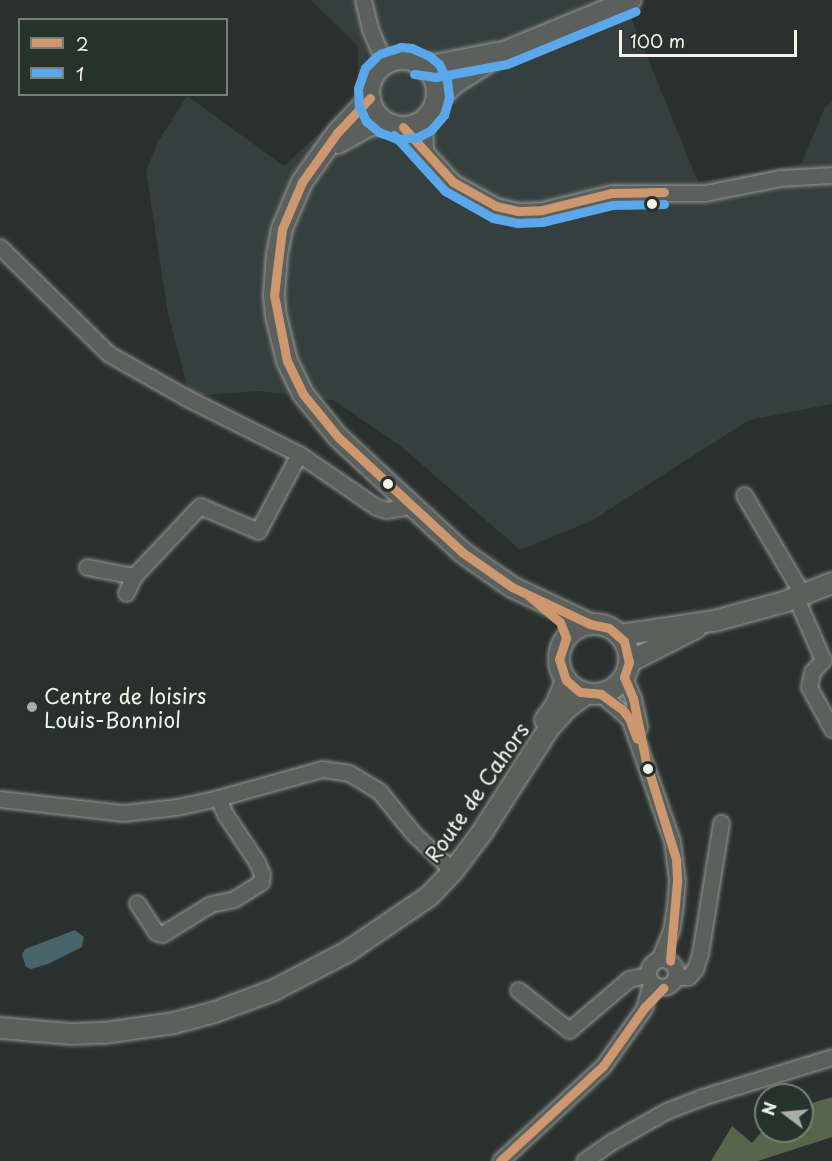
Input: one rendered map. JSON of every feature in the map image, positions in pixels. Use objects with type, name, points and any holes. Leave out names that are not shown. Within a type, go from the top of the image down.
[{"type":"main road","points":[[324,153],[362,128],[371,125],[398,126],[430,111],[455,83],[504,52],[631,0]]},
{"type":"main road","points":[[398,126],[376,114],[370,98],[372,81],[385,65],[399,60],[435,65],[504,52]]},
{"type":"main road","points":[[416,62],[433,77],[437,89],[430,111]]},
{"type":"main road","points":[[370,98],[337,134],[302,182],[282,229],[275,275],[276,316],[287,361],[303,394],[338,437],[411,506],[462,552],[497,577],[534,599],[590,624],[609,628],[620,635],[627,648],[627,670]]},
{"type":"main road","points":[[620,635],[714,621],[799,597],[832,583]]},
{"type":"main road","points":[[534,599],[555,616],[566,638]]},
{"type":"main road","points":[[590,624],[576,629],[566,638],[559,659],[566,680],[575,689],[593,694],[614,688],[627,670],[714,621]]},
{"type":"main road","name":"Route de Cahors","points":[[449,868],[556,705],[566,680]]},
{"type":"main road","name":"Route de Cahors","points":[[0,1028],[71,1034],[104,1033],[174,1023],[215,1012],[274,990],[347,952],[402,914],[418,892],[449,868],[481,834],[549,728],[593,694]]},
{"type":"street","points":[[363,0],[370,29],[385,65]]},
{"type":"street","points":[[425,151],[430,111]]},
{"type":"street","points":[[398,126],[453,182],[496,206],[518,211],[542,210],[611,193],[705,193],[780,178],[832,175]]},
{"type":"street","points":[[0,247],[109,354],[185,397],[299,454],[376,507],[386,510],[411,506]]},
{"type":"street","points":[[126,593],[134,576],[200,506],[258,531],[299,454]]},
{"type":"street","points":[[744,495],[799,597],[823,660],[812,672],[809,687],[832,729]]},
{"type":"street","points":[[87,567],[134,576]]},
{"type":"street","points":[[627,670],[646,762]]},
{"type":"street","points":[[593,694],[622,709],[629,718],[646,762],[676,859],[677,889],[665,960]]},
{"type":"street","points":[[0,799],[123,813],[177,807],[218,798],[322,769],[350,772],[379,791],[414,834],[449,868]]},
{"type":"street","points":[[137,903],[156,932],[162,934],[211,904],[234,899],[261,882],[262,874],[257,862],[225,814],[218,798]]},
{"type":"street","points":[[676,977],[688,977],[695,969],[700,954],[721,823]]},
{"type":"street","points":[[518,990],[569,1030],[629,979],[671,984],[676,977],[675,968],[665,960]]},
{"type":"street","points":[[500,1161],[603,1066],[644,1008],[654,982],[649,966],[665,960]]},
{"type":"street","points":[[584,1161],[628,1131],[666,1111],[702,1097],[832,1057]]},
{"type":"shaded area","points":[[311,0],[637,0],[631,17],[698,182],[801,164],[825,107],[832,102],[832,404],[749,420],[591,521],[520,550],[402,447],[333,400],[260,391],[201,395],[189,392],[168,314],[146,171],[158,142],[187,96],[284,166],[358,98],[358,46]]},
{"type":"green space","points":[[832,1097],[832,1137],[814,1143],[814,1102]]},
{"type":"green space","points":[[732,1126],[752,1143],[754,1141],[754,1143],[814,1143],[758,1161],[711,1161]]},
{"type":"water","points":[[75,930],[84,937],[82,947],[48,964],[31,969],[26,967],[22,955],[25,949]]},
{"type":"transit line","name":"1","points":[[414,74],[436,77],[507,64],[636,11]]},
{"type":"transit line","name":"1","points":[[377,56],[365,68],[358,88],[359,106],[366,121],[379,132],[397,139],[418,137],[431,130],[444,115],[449,97],[447,80],[439,64],[412,48],[401,47],[380,54]]},
{"type":"transit line","name":"2","points":[[370,98],[337,133],[302,182],[282,229],[274,295],[287,361],[303,394],[338,437],[462,552],[512,587],[590,624],[609,628],[624,641],[629,662],[624,677],[633,698],[646,762],[676,859],[677,881],[670,961]]},
{"type":"transit line","name":"2","points":[[403,127],[453,182],[496,206],[518,211],[542,210],[611,193],[664,192]]},
{"type":"transit line","name":"1","points":[[394,135],[445,191],[493,218],[517,223],[542,222],[613,205],[664,204]]},
{"type":"transit line","name":"2","points":[[529,596],[560,622],[566,638],[559,659],[566,680],[580,692],[601,694],[622,709],[629,718],[637,739]]},
{"type":"transit line","name":"2","points":[[500,1161],[603,1066],[644,1008],[663,988]]},
{"type":"place","name":"Centre de loisirs Louis-Bonniol","points":[[32,707]]}]
